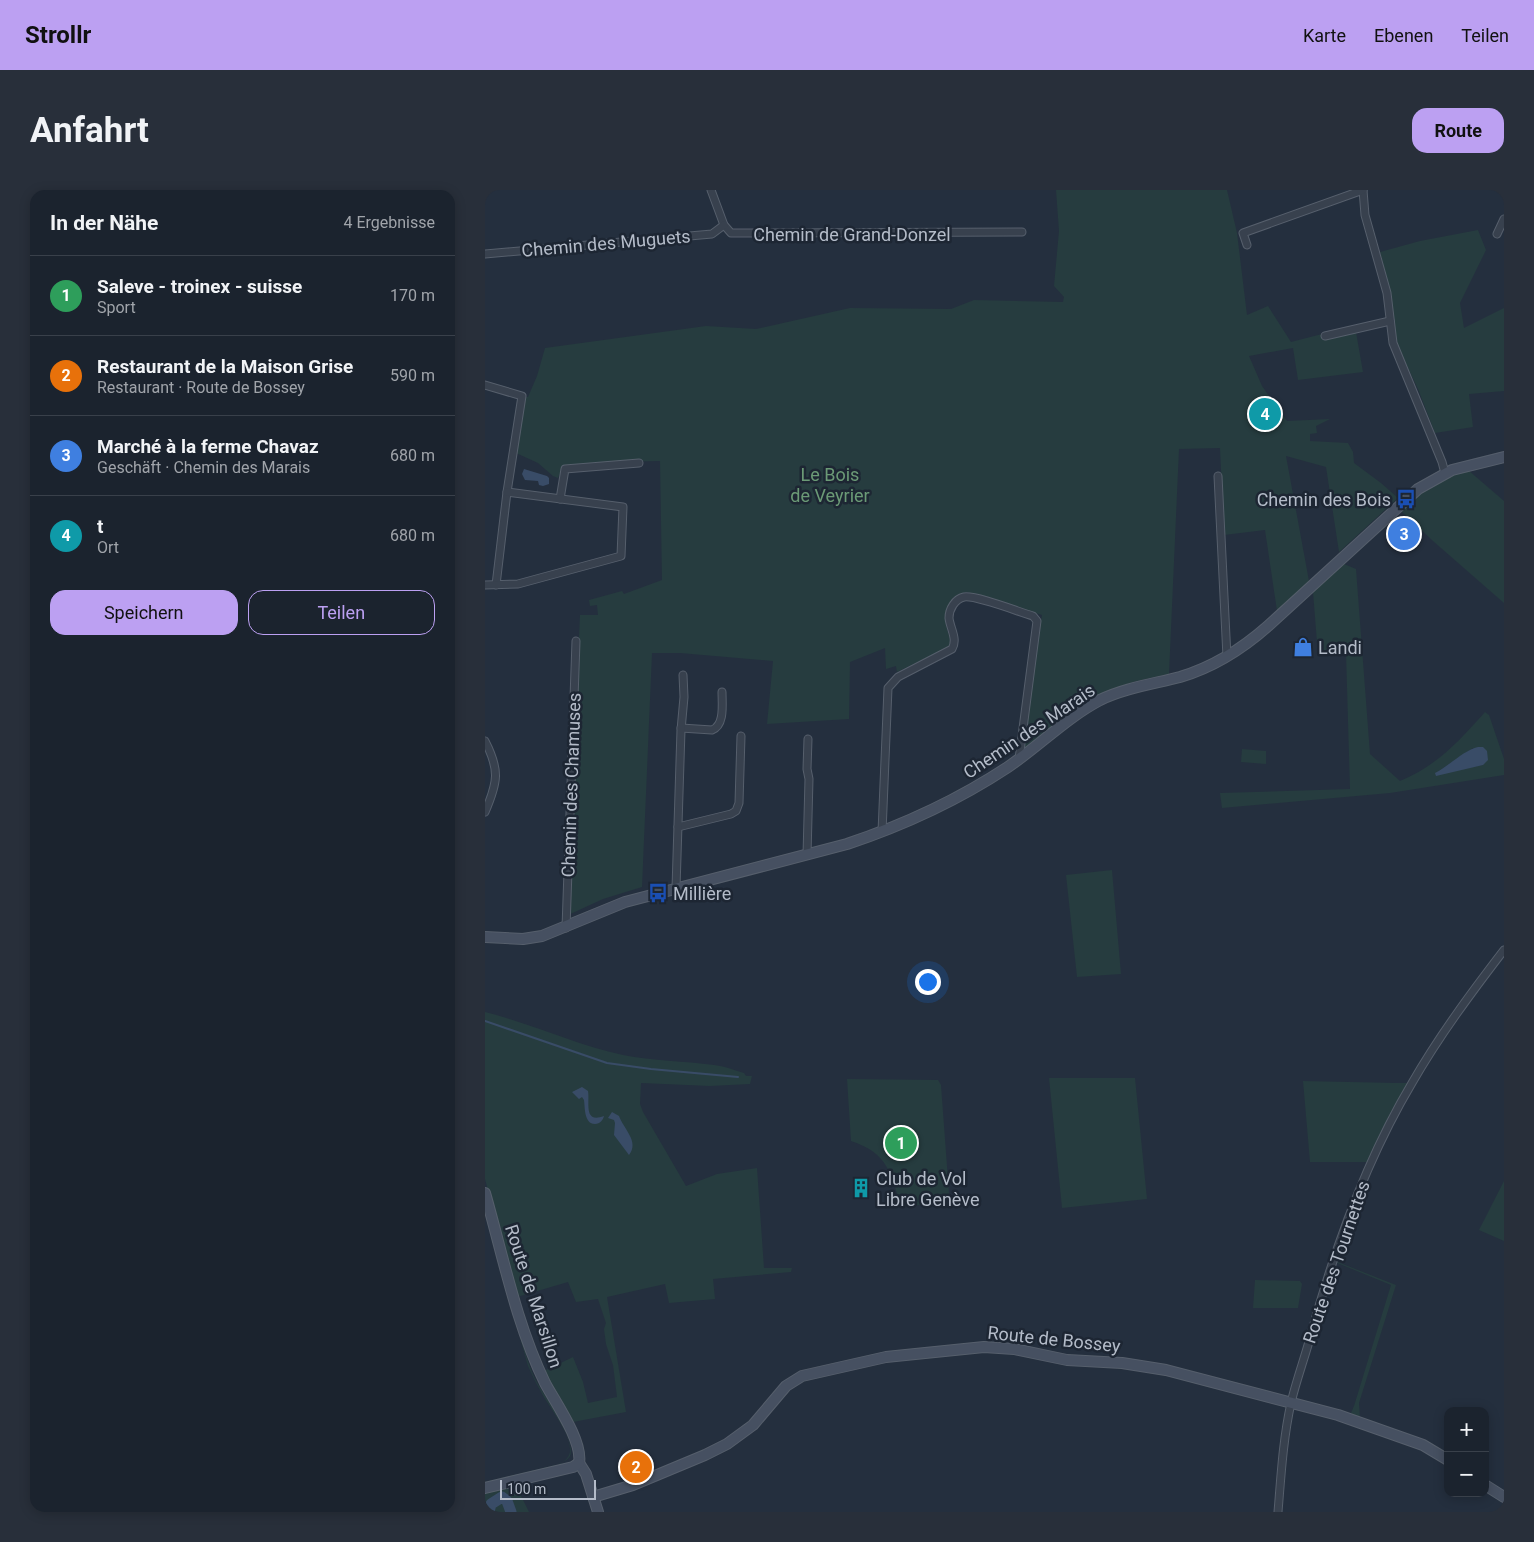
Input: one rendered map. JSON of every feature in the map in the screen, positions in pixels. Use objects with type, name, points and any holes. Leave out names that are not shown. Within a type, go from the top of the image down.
[{"type":"street","points":[[711,190],[724,225]]},
{"type":"street","points":[[1247,245],[1243,233],[1363,190],[1365,215],[1381,268],[1393,343],[1445,473]]},
{"type":"street","points":[[1497,234],[1504,219]]},
{"type":"street","name":"Chemin de Grand-Donzel","points":[[724,225],[731,233],[741,234],[1022,232]]},
{"type":"street","name":"Chemin des Muguets","points":[[485,254],[712,234],[724,225]]},
{"type":"street","points":[[1325,336],[1390,322]]},
{"type":"street","points":[[485,385],[522,396],[507,492],[496,585]]},
{"type":"street","name":"Chemin des Marais","points":[[485,937],[536,938],[565,928],[617,904],[847,844],[882,832],[956,798],[1019,759],[1075,715],[1103,699],[1133,688],[1193,673],[1227,657],[1248,644],[1406,499],[1426,484],[1445,473],[1461,467],[1504,457]]},
{"type":"street","points":[[560,498],[565,469],[639,463]]},
{"type":"street","points":[[1218,476],[1227,657]]},
{"type":"street","points":[[485,585],[518,584],[621,556],[623,507],[507,492]]},
{"type":"street","points":[[882,832],[887,692],[893,676],[952,649],[955,642],[949,616],[951,607],[962,598],[969,597],[992,603],[1033,616],[1037,621],[1038,625],[1030,667],[1019,759]]},
{"type":"street","name":"Chemin des Chamuses","points":[[565,928],[576,642]]},
{"type":"street","points":[[676,888],[681,728],[684,697],[683,675]]},
{"type":"street","points":[[681,728],[716,729],[721,720],[722,692]]},
{"type":"street","points":[[678,827],[731,814],[736,811],[739,803],[741,736]]},
{"type":"street","points":[[807,855],[808,738]]},
{"type":"street","points":[[485,741],[495,766],[494,785],[485,812]]},
{"type":"street","name":"Route des Tournettes","points":[[1278,1512],[1291,1402],[1330,1267],[1348,1217],[1371,1163],[1401,1103],[1437,1042],[1504,950]]},
{"type":"street","name":"Route de Marsillon","points":[[485,1193],[532,1353],[552,1397],[568,1423],[579,1455],[579,1463],[585,1474],[598,1512]]},
{"type":"street","name":"Route de Bossey","points":[[593,1497],[633,1485],[705,1455],[737,1438],[759,1419],[786,1386],[802,1376],[886,1357],[994,1347],[1067,1360],[1136,1365],[1166,1370],[1345,1418],[1416,1442],[1444,1458]]},
{"type":"street","points":[[485,1488],[573,1467],[579,1463]]},
{"type":"street","points":[[1489,1488],[1504,1497]]},
{"type":"green space","name":"Le Bois de Veyrier","points":[[1056,190],[1227,190],[1237,233],[1247,315],[1268,306],[1291,342],[1322,334],[1323,338],[1356,332],[1363,372],[1298,380],[1293,348],[1249,356],[1262,386],[1287,421],[1330,419],[1316,426],[1317,433],[1310,434],[1310,441],[1348,443],[1353,452],[1354,463],[1398,498],[1339,552],[1326,467],[1286,456],[1309,581],[1277,611],[1265,530],[1224,535],[1220,448],[1179,449],[1169,674],[1129,683],[1091,700],[1068,715],[1025,749],[1023,741],[1032,668],[1042,615],[967,592],[955,598],[948,610],[946,624],[951,642],[947,648],[897,672],[896,666],[886,669],[885,648],[850,662],[849,719],[767,724],[773,661],[680,653],[652,653],[642,887],[603,899],[566,916],[580,615],[598,615],[597,605],[590,606],[589,600],[622,591],[624,594],[662,580],[660,461],[563,466],[558,478],[538,463],[516,453],[525,397],[528,397],[537,376],[545,348],[706,326],[756,329],[850,308],[951,309],[974,300],[1063,302],[1064,297],[1054,286],[1059,231]]},
{"type":"green space","points":[[1478,230],[1486,250],[1460,303],[1464,328],[1504,308],[1504,391],[1469,394],[1473,427],[1435,433],[1396,339],[1390,293],[1380,252],[1420,241]]},
{"type":"green space","points":[[1468,470],[1504,501],[1504,603],[1400,510],[1423,491],[1441,480]]},
{"type":"green space","points":[[1342,564],[1342,566],[1344,564],[1356,569],[1370,754],[1400,781],[1426,768],[1437,760],[1485,712],[1489,715],[1504,759],[1504,775],[1390,793],[1222,808],[1220,793],[1350,789],[1346,653],[1318,655],[1313,592],[1317,586]],"holes":[[[1473,748],[1483,765],[1436,773]]]},
{"type":"green space","points":[[1242,749],[1266,751],[1266,764],[1241,762]]},
{"type":"green space","points":[[1112,870],[1121,974],[1077,977],[1066,875]]},
{"type":"green space","points":[[485,1012],[606,1051],[646,1059],[718,1066],[744,1073],[746,1076],[752,1076],[750,1084],[710,1086],[641,1083],[640,1104],[686,1186],[717,1174],[757,1168],[764,1268],[792,1268],[791,1272],[713,1279],[715,1299],[669,1303],[665,1284],[607,1297],[626,1412],[573,1422],[544,1371],[573,1357],[583,1382],[588,1403],[617,1397],[613,1365],[606,1344],[604,1329],[606,1323],[598,1299],[576,1302],[568,1282],[517,1297],[485,1179]]},
{"type":"green space","points":[[1049,1078],[1135,1078],[1147,1199],[1062,1208]]},
{"type":"green space","points":[[847,1079],[938,1080],[941,1085],[949,1193],[948,1199],[945,1202],[902,1207],[890,1175],[881,1159],[864,1146],[851,1141]]},
{"type":"green space","points":[[1303,1081],[1408,1083],[1368,1162],[1310,1162]]},
{"type":"green space","points":[[1504,1181],[1504,1241],[1479,1230]]},
{"type":"green space","points":[[485,1211],[529,1363],[535,1379],[558,1418],[564,1429],[569,1440],[571,1449],[570,1456],[563,1462],[570,1452],[570,1445],[559,1420],[538,1387],[528,1366]]},
{"type":"green space","points":[[1335,1261],[1396,1285],[1359,1403],[1360,1419],[1346,1413],[1351,1413],[1354,1406],[1391,1285]]},
{"type":"green space","points":[[1255,1280],[1300,1281],[1302,1284],[1298,1308],[1253,1308]]},
{"type":"green space","points":[[557,1465],[531,1473],[485,1484],[485,1482]]},
{"type":"green space","points":[[529,1482],[512,1493],[521,1496],[529,1512],[485,1512],[485,1493]]},
{"type":"water","points":[[524,469],[547,476],[549,484],[543,486],[539,485],[538,481],[525,480],[522,474]]},
{"type":"water","points":[[1483,747],[1487,751],[1488,760],[1483,765],[1436,776],[1435,773],[1467,751]]},
{"type":"water","points":[[582,1087],[588,1091],[590,1115],[597,1118],[604,1116],[598,1123],[595,1124],[589,1121],[586,1115],[584,1100],[582,1097],[579,1099],[572,1092]]},
{"type":"water","points":[[612,1112],[619,1116],[632,1140],[632,1150],[629,1155],[614,1135],[614,1120],[608,1118]]},
{"type":"waterway","points":[[485,1021],[607,1063],[738,1077]]},
{"type":"waterway","points":[[489,1512],[491,1504],[502,1497],[507,1501],[511,1512]]},
{"type":"place","name":"t","points":[[1265,414]]},
{"type":"place","name":"Chemin des Bois","points":[[1406,499]]},
{"type":"place","name":"Marché à la ferme Chavaz","points":[[1404,534]]},
{"type":"place","name":"Landi","points":[[1303,647]]},
{"type":"place","name":"Millière","points":[[658,893]]},
{"type":"place","name":"Saleve - troinex - suisse","points":[[901,1143]]},
{"type":"place","name":"Club de Vol Libre Genève","points":[[861,1188]]},
{"type":"place","name":"Restaurant de la Maison Grise","points":[[636,1467]]}]
